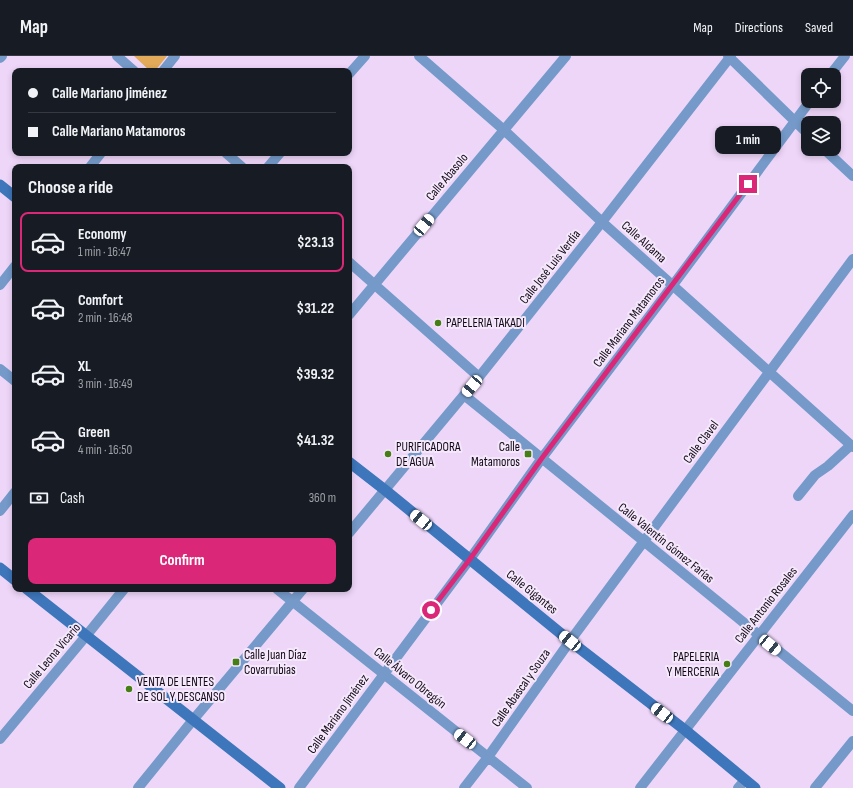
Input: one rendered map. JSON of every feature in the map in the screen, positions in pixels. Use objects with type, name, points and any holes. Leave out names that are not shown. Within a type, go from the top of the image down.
[{"type":"main road","points":[[0,185],[12,195]]},
{"type":"main road","name":"Calle Gigantes","points":[[352,464],[570,641],[685,730],[741,784],[755,788]]},
{"type":"main road","points":[[0,568],[12,578]]},
{"type":"main road","points":[[31,592],[280,788]]},
{"type":"street","points":[[117,56],[131,68]]},
{"type":"street","points":[[165,68],[174,56]]},
{"type":"street","points":[[352,71],[365,56]]},
{"type":"street","name":"Calle Aldama","points":[[419,56],[504,130],[602,222],[852,446]]},
{"type":"street","name":"Calle Abasolo","points":[[352,311],[566,56]]},
{"type":"street","points":[[836,68],[845,56]]},
{"type":"street","points":[[730,57],[801,127]]},
{"type":"street","name":"Calle José Luis Verdia","points":[[385,490],[479,377],[730,57]]},
{"type":"street","name":"Calle Mariano Matamoros","points":[[470,559],[542,458],[805,108]]},
{"type":"street","points":[[92,164],[99,156]]},
{"type":"street","points":[[229,156],[239,164]]},
{"type":"street","points":[[271,164],[277,156]]},
{"type":"street","points":[[832,156],[853,176]]},
{"type":"street","name":"Calle Clavel","points":[[570,641],[853,259]]},
{"type":"street","points":[[352,265],[479,377]]},
{"type":"street","points":[[0,286],[12,270]]},
{"type":"street","points":[[0,369],[12,379]]},
{"type":"street","name":"Calle Valentín Gómez Farías","points":[[464,395],[643,542],[853,711]]},
{"type":"street","points":[[798,496],[815,475],[852,446]]},
{"type":"street","points":[[352,529],[385,490]]},
{"type":"street","points":[[0,511],[12,496]]},
{"type":"street","name":"Calle Antonio Rosales","points":[[640,788],[853,515]]},
{"type":"street","name":"Calle Mariano Jiménez","points":[[299,788],[470,559]]},
{"type":"street","name":"Calle Leona Vicario","points":[[0,739],[122,592]]},
{"type":"street","name":"Calle Álvaro Obregón","points":[[281,592],[527,788]]},
{"type":"street","points":[[138,788],[300,592]]},
{"type":"street","name":"Calle Abascal y Souza","points":[[464,788],[488,757],[570,641]]},
{"type":"street","points":[[816,788],[853,741]]},
{"type":"shaded area","points":[[134,56],[167,56],[157,68],[147,68]]},
{"type":"place","name":"PAPELERIA TAKADI","points":[[438,323]]},
{"type":"place","name":"PURIFICADORA DE AGUA","points":[[388,454]]},
{"type":"place","name":"Calle Matamoros","points":[[528,454]]},
{"type":"place","name":"Calle Juan Díaz Covarrubias","points":[[236,662]]},
{"type":"place","name":"PAPELERIA Y MERCERIA","points":[[727,664]]},
{"type":"place","name":"VENTA DE LENTES DE SOL Y DESCANSO","points":[[129,689]]},
{"type":"route","points":[[431,610],[470,559],[542,458],[748,184]]}]
